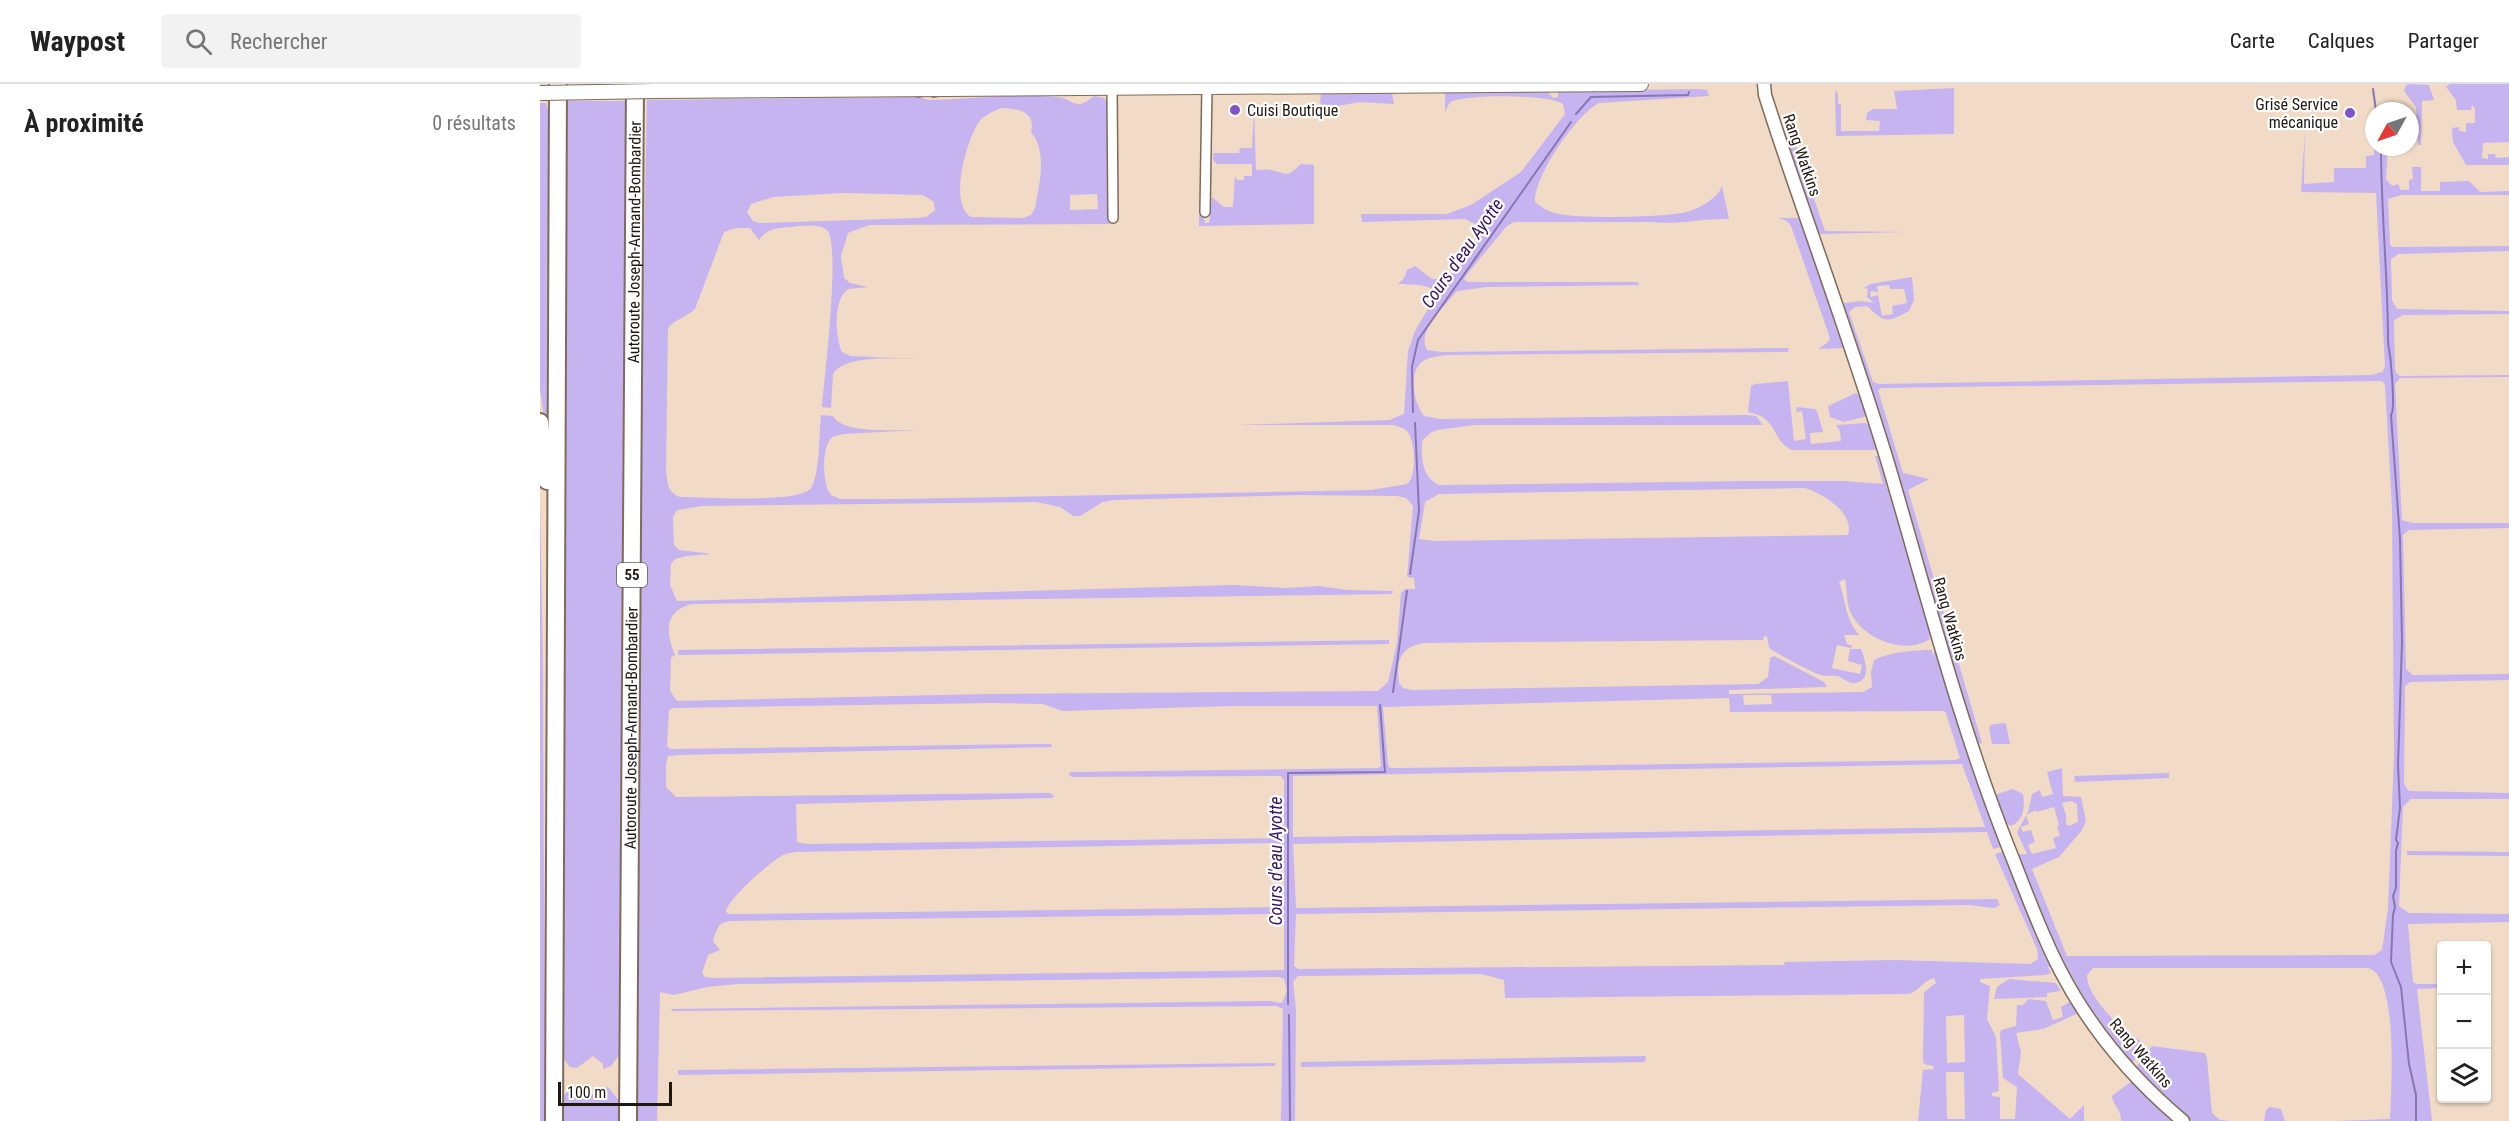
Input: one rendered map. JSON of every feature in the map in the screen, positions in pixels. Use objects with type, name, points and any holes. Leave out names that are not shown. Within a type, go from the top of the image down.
[{"type":"highway","points":[[554,1121],[558,84]]},
{"type":"highway","name":"Autoroute Joseph-Armand-Bombardier","points":[[628,1121],[634,84]]},
{"type":"highway","points":[[634,155],[641,84]]},
{"type":"highway","points":[[540,422],[555,539]]},
{"type":"main road","points":[[540,93],[926,86],[1641,84]]},
{"type":"street","name":"Rang Watkins","points":[[1764,84],[1765,95],[1779,139],[1879,435],[1960,713],[1995,814],[2060,970],[2090,1020],[2133,1073],[2183,1121]]},
{"type":"street","points":[[1112,87],[1113,218]]},
{"type":"street","points":[[1205,212],[1207,87]]},
{"type":"shaded area","points":[[2450,84],[2509,84],[2509,142],[2483,143],[2482,158],[2488,159],[2488,154],[2495,154],[2496,158],[2509,157],[2509,165],[2466,165],[2453,142],[2452,128],[2459,127],[2459,131],[2466,132],[2466,123],[2475,123],[2475,108],[2472,105],[2471,110],[2457,110],[2456,100],[2446,87]]},
{"type":"shaded area","points":[[2406,85],[2429,85],[2434,100],[2422,101],[2421,145],[2419,145],[2419,102],[2412,102],[2404,91]]},
{"type":"shaded area","points":[[1954,88],[1954,134],[1836,136],[1835,90],[1838,94],[1838,104],[1841,104],[1841,131],[1879,131],[1880,121],[1866,120],[1867,113],[1873,109],[1897,109],[1894,91]]},
{"type":"shaded area","points":[[1699,89],[1707,90],[1709,96],[1599,103],[1579,120],[1549,162],[1537,191],[1535,202],[1540,206],[1565,215],[1622,217],[1664,215],[1690,211],[1709,202],[1722,186],[1729,219],[1670,223],[1514,222],[1506,227],[1468,273],[1464,279],[1467,282],[1638,282],[1639,285],[1487,287],[1457,291],[1428,327],[1425,335],[1427,350],[1442,352],[1789,348],[1788,352],[1447,355],[1428,359],[1418,366],[1414,380],[1417,404],[1424,416],[1440,419],[1746,415],[1756,416],[1763,425],[1474,425],[1437,430],[1422,441],[1422,460],[1429,477],[1439,485],[1751,481],[1843,481],[1883,484],[1875,456],[1878,456],[1931,634],[1930,637],[1928,634],[1930,639],[1920,644],[1896,645],[1884,642],[1863,629],[1850,611],[1845,579],[1839,582],[1848,616],[1859,635],[1844,635],[1847,644],[1852,646],[1851,648],[1837,645],[1832,668],[1860,674],[1862,665],[1848,661],[1850,649],[1861,649],[1866,670],[1863,679],[1859,682],[1851,683],[1838,677],[1808,670],[1769,648],[1767,636],[1763,637],[1764,640],[1425,643],[1410,647],[1405,651],[1398,667],[1399,683],[1403,688],[1412,690],[1758,684],[1768,677],[1770,658],[1774,656],[1824,682],[1827,687],[1729,690],[1729,694],[1863,692],[1872,687],[1871,672],[1874,660],[1902,652],[1932,650],[1933,657],[1934,651],[1936,653],[1953,710],[2001,847],[1993,849],[1987,832],[1293,844],[1296,908],[1997,899],[2000,905],[1994,908],[1969,905],[1296,914],[1294,966],[1298,969],[1784,965],[1785,962],[1894,960],[2030,964],[2038,959],[2037,949],[1995,854],[2004,851],[2052,966],[2048,967],[2051,973],[2045,975],[1980,979],[1980,982],[1990,986],[1987,1019],[1996,1037],[1999,1091],[1992,1093],[1992,1096],[2000,1097],[2000,1119],[2015,1119],[2017,1087],[2003,1078],[2000,1034],[2001,1030],[2016,1026],[2017,1005],[2023,1005],[2028,999],[2046,1001],[2053,1020],[2063,1017],[2061,1007],[2071,1001],[2079,1013],[2043,1029],[2016,1033],[2021,1052],[2018,1074],[2070,1119],[2084,1105],[2084,1121],[1918,1121],[1923,1070],[1934,1069],[1933,1066],[1924,1064],[1923,1061],[1924,992],[1936,983],[1934,978],[1908,994],[1505,998],[1504,980],[1481,974],[1298,976],[1293,982],[1296,1010],[1295,1121],[1281,1121],[1283,1009],[1276,1006],[672,1011],[671,1009],[1268,1001],[1282,1003],[1287,991],[1284,979],[1279,977],[738,984],[707,987],[674,995],[660,992],[657,1121],[636,1121],[640,441],[647,100],[917,97],[929,100],[1024,96],[1056,97],[1078,104],[1094,96],[1104,98],[1107,102],[1110,224],[869,225],[848,233],[841,256],[844,278],[850,283],[868,287],[848,289],[840,301],[837,328],[842,352],[851,356],[916,359],[859,360],[839,368],[833,374],[831,408],[822,407],[832,285],[831,240],[824,228],[809,226],[777,228],[765,233],[759,240],[750,228],[736,228],[724,232],[695,309],[668,328],[666,471],[669,487],[673,493],[680,497],[771,498],[803,493],[811,488],[814,482],[819,453],[821,415],[833,416],[839,422],[859,429],[918,430],[844,434],[834,436],[826,448],[825,478],[831,495],[840,499],[900,499],[1371,490],[1407,484],[1414,468],[1414,453],[1409,434],[1400,427],[1393,425],[1236,425],[1389,420],[1404,414],[1408,351],[1415,331],[1436,292],[1423,286],[1398,284],[1404,278],[1407,270],[1415,266],[1432,279],[1448,279],[1479,237],[1480,229],[1465,219],[1362,222],[1361,214],[1447,214],[1471,205],[1521,172],[1565,114],[1563,104],[1555,101],[1507,96],[1459,99],[1450,102],[1445,112],[1445,92],[1548,92],[1553,98],[1558,97],[1558,91]],"holes":[[[1014,109],[1028,115],[1032,125],[1031,132],[1039,149],[1041,169],[1035,208],[1031,215],[1023,218],[971,217],[964,210],[961,199],[960,186],[969,143],[978,123],[995,110]],[[843,193],[923,195],[934,202],[935,210],[926,217],[917,218],[759,223],[753,221],[747,212],[751,204],[773,197]],[[1097,194],[1098,209],[1070,210],[1070,195]],[[1805,488],[1820,494],[1836,505],[1847,519],[1849,527],[1848,535],[1435,541],[1419,539],[1425,502],[1439,494]],[[1300,495],[1406,498],[1413,506],[1407,577],[1414,578],[1415,589],[1405,589],[1401,593],[1397,643],[1388,682],[1378,691],[986,694],[677,701],[670,691],[671,658],[675,655],[670,638],[670,623],[677,611],[692,604],[1392,594],[1393,591],[1348,590],[1319,586],[1286,588],[1234,585],[677,601],[670,585],[671,564],[675,559],[712,554],[679,550],[674,545],[673,517],[677,510],[702,506],[1036,502],[1060,507],[1073,516],[1080,516],[1103,502]],[[1743,695],[1771,695],[1772,704],[1744,705]],[[1729,698],[1730,712],[1943,711],[1946,713],[1960,758],[1956,760],[1390,768],[1383,707]],[[992,703],[1043,704],[1062,711],[1232,706],[1377,706],[1381,766],[1378,768],[1070,772],[1069,775],[1072,777],[1281,776],[1284,780],[1284,838],[806,844],[797,842],[796,804],[1052,798],[1054,796],[1050,793],[676,797],[666,787],[668,756],[1052,747],[1051,744],[670,749],[667,746],[669,710],[674,708]],[[1962,764],[1985,827],[1293,837],[1293,776]],[[1271,843],[1284,845],[1284,907],[728,914],[726,911],[735,897],[760,873],[785,854]],[[1278,914],[1284,916],[1284,970],[705,977],[702,973],[708,955],[720,950],[713,941],[716,933],[721,924],[727,922]],[[1964,1015],[1965,1062],[1947,1063],[1946,1016]],[[1946,1072],[1964,1072],[1965,1119],[1947,1119]]]},
{"type":"shaded area","points":[[1392,93],[1394,104],[1359,102],[1327,108],[1320,103],[1321,94]]},
{"type":"shaded area","points":[[566,101],[626,101],[620,1054],[611,1066],[603,1069],[603,1064],[593,1056],[577,1068],[570,1067],[560,1055]]},
{"type":"shaded area","points":[[540,103],[546,103],[549,114],[548,417],[544,417],[540,389]]},
{"type":"shaded area","points":[[1254,110],[1256,170],[1287,174],[1301,164],[1314,165],[1314,224],[1199,226],[1199,212],[1204,217],[1205,223],[1209,223],[1212,197],[1224,207],[1233,207],[1235,176],[1237,180],[1244,180],[1244,176],[1252,176],[1252,164],[1217,164],[1213,160],[1213,153],[1239,153],[1240,148],[1252,148]]},
{"type":"shaded area","points":[[2305,131],[2304,184],[2334,182],[2334,168],[2366,168],[2366,156],[2387,156],[2386,179],[2392,186],[2398,184],[2401,190],[2409,190],[2409,180],[2413,179],[2412,167],[2421,167],[2421,191],[2440,191],[2440,182],[2469,181],[2480,192],[2509,191],[2509,195],[2401,195],[2388,199],[2392,247],[2509,246],[2509,251],[2399,254],[2391,259],[2392,300],[2397,309],[2509,311],[2509,314],[2403,315],[2394,320],[2395,368],[2396,373],[2400,376],[2509,375],[2509,377],[2400,378],[2395,384],[2402,520],[2413,523],[2509,523],[2509,528],[2409,530],[2403,535],[2406,669],[2413,675],[2509,674],[2509,680],[2410,682],[2405,686],[2404,784],[2409,791],[2509,793],[2509,799],[2411,799],[2403,807],[2399,906],[2409,913],[2509,914],[2509,922],[2408,924],[2413,982],[2437,984],[2437,988],[2417,989],[2432,1121],[2337,1121],[2390,1119],[2392,1061],[2389,1012],[2385,991],[2378,975],[2368,968],[2093,968],[2087,975],[2093,994],[2117,1023],[2144,1043],[2133,1063],[2103,1025],[2067,967],[2019,860],[2018,854],[2027,854],[2017,832],[2026,815],[2028,812],[2032,794],[2040,790],[2042,797],[2053,794],[2047,772],[2062,768],[2063,796],[2081,797],[2086,821],[2082,830],[2059,857],[2032,869],[2067,956],[2374,955],[2382,950],[2388,909],[2394,755],[2392,508],[2385,385],[2382,381],[1881,388],[1878,390],[1903,473],[1929,479],[1908,490],[1982,743],[1977,744],[1842,306],[1844,303],[1861,301],[1874,303],[1867,297],[1868,289],[1864,288],[1870,284],[1912,277],[1914,300],[1909,311],[1890,319],[1878,316],[1867,306],[1855,307],[1849,312],[1873,382],[1878,384],[2371,375],[2382,372],[2385,367],[2376,193],[2301,192]],"holes":[[[1889,285],[1890,289],[1904,289],[1907,303],[1892,306],[1893,314],[1882,316],[1878,295],[1871,297],[1870,291],[1878,292],[1877,286]],[[2071,801],[2077,804],[2078,822],[2069,826],[2066,824],[2062,803]],[[2054,807],[2060,836],[2053,838],[2056,848],[2032,854],[2028,845],[2035,842],[2031,830],[2023,832],[2021,827],[2029,824],[2026,815],[2036,810],[2037,812]]]},
{"type":"shaded area","points":[[1793,137],[1825,231],[1908,232],[1818,234],[1786,138]]},
{"type":"shaded area","points":[[1778,218],[1800,218],[1844,348],[1818,349],[1830,338],[1791,226],[1787,221]]},
{"type":"shaded area","points":[[1788,381],[1794,441],[1806,439],[1802,411],[1796,412],[1797,407],[1817,411],[1823,432],[1810,433],[1811,444],[1841,441],[1840,431],[1836,425],[1865,423],[1869,425],[1877,450],[1792,450],[1785,446],[1766,419],[1748,412],[1751,386]]},
{"type":"shaded area","points":[[1856,393],[1859,395],[1866,415],[1864,417],[1844,422],[1830,417],[1828,406]]},
{"type":"shaded area","points":[[540,499],[543,666],[545,1121],[540,1121]]},
{"type":"shaded area","points":[[1389,640],[1389,644],[678,655],[678,650]]},
{"type":"shaded area","points":[[2006,724],[2010,744],[1992,744],[1989,728],[1991,725]]},
{"type":"shaded area","points":[[2169,773],[2169,778],[2075,782],[2074,776]]},
{"type":"shaded area","points":[[2013,789],[2023,794],[2024,804],[2021,817],[2011,826],[2005,823],[1994,795]]},
{"type":"shaded area","points":[[2407,851],[2509,852],[2509,856],[2407,855]]},
{"type":"shaded area","points":[[2009,979],[2056,983],[2061,991],[2047,993],[2047,997],[1994,999],[1997,987]]},
{"type":"shaded area","points":[[2152,1046],[2205,1053],[2212,1113],[2220,1120],[2232,1121],[2192,1121],[2136,1067]]},
{"type":"shaded area","points":[[1646,1056],[1645,1062],[1301,1067],[1301,1062]]},
{"type":"shaded area","points":[[1275,1063],[1275,1066],[678,1075],[678,1070]]},
{"type":"shaded area","points":[[2132,1081],[2175,1121],[2121,1121],[2112,1096]]},
{"type":"shaded area","points":[[572,1086],[584,1086],[585,1092],[591,1094],[598,1093],[605,1087],[609,1088],[620,1102],[619,1121],[562,1121],[562,1098]]},
{"type":"shaded area","points":[[2270,1107],[2281,1109],[2285,1121],[2264,1121],[2266,1110]]},
{"type":"waterway","points":[[2373,89],[2375,102]]},
{"type":"waterway","name":"Cours d'eau Ayotte","points":[[1576,114],[1591,97],[1688,95],[1689,92]]},
{"type":"waterway","name":"Cours d'eau Ayotte","points":[[1413,412],[1412,367],[1418,340],[1571,122]]},
{"type":"waterway","points":[[2381,156],[2388,342],[2393,392],[2391,415],[2400,539],[2402,642],[2398,765],[2400,808],[2396,840],[2398,843],[2396,888],[2393,896],[2395,907],[2391,962],[2401,987],[2409,1064],[2416,1095],[2416,1121]]},
{"type":"waterway","name":"Cours d'eau Ayotte","points":[[1410,574],[1419,511],[1415,423]]},
{"type":"waterway","name":"Cours d'eau Ayotte","points":[[1393,692],[1407,591]]},
{"type":"waterway","name":"Cours d'eau Ayotte","points":[[1288,1004],[1288,773],[1385,772],[1380,705]]},
{"type":"waterway","name":"Cours d'eau Ayotte","points":[[1289,1015],[1290,1121]]},
{"type":"place","name":"Cuisi Boutique","points":[[1235,110]]},
{"type":"place","name":"Grisé Service mécanique","points":[[2350,113]]}]
